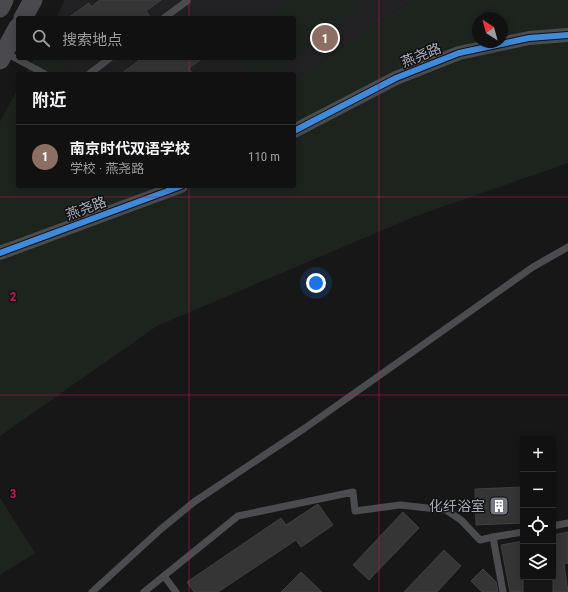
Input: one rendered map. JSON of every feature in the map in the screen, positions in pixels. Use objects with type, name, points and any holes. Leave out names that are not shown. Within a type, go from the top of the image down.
[{"type":"street","points":[[0,8],[4,0]]},
{"type":"street","points":[[24,16],[33,0]]},
{"type":"street","points":[[2,56],[16,31]]},
{"type":"street","name":"燕尧路","points":[[296,130],[396,78],[459,53],[529,38],[568,35]]},
{"type":"street","name":"燕尧路","points":[[0,254],[176,188]]},
{"type":"lane","points":[[167,16],[187,1]]},
{"type":"lane","points":[[2,56],[40,72]]},
{"type":"lane","points":[[91,72],[107,60]]},
{"type":"lane","points":[[92,592],[161,529],[194,502],[305,428],[533,266],[568,248]]},
{"type":"lane","points":[[144,592],[238,516],[353,492],[355,511],[400,505],[446,510],[461,520],[480,540],[520,532]]},
{"type":"lane","points":[[556,525],[568,523]]},
{"type":"lane","points":[[493,537],[503,592]]},
{"type":"lane","points":[[164,576],[176,592]]},
{"type":"shaded area","points":[[65,0],[412,0],[296,79],[296,72],[68,72],[58,60],[296,60],[296,16],[57,16]]},
{"type":"shaded area","points":[[289,0],[355,0],[358,5],[296,56],[296,16],[269,16]]},
{"type":"shaded area","points":[[412,0],[568,0],[568,163],[416,216],[157,326],[0,436],[0,122],[16,92],[16,188],[296,188],[296,79]]},
{"type":"shaded area","points":[[33,60],[58,60],[68,72],[27,72]]},
{"type":"shaded area","points":[[241,60],[292,60],[276,72],[250,72]]},
{"type":"shaded area","points":[[0,498],[35,553],[0,575]]},
{"type":"building","points":[[100,0],[161,0],[146,11],[150,16],[71,16],[89,3],[91,7]]},
{"type":"building","points":[[139,60],[200,60],[189,68],[192,72],[124,72]]},
{"type":"building","name":"化纤浴室","points":[[520,487],[520,523],[476,525],[475,489]]},
{"type":"building","points":[[318,504],[333,525],[301,547],[296,540],[218,592],[194,592],[187,582],[281,518],[286,525]]},
{"type":"building","points":[[403,512],[419,528],[369,580],[353,565]]},
{"type":"building","points":[[568,532],[568,563],[564,564],[568,592],[553,592],[553,580],[556,580],[556,534]]},
{"type":"building","points":[[520,542],[520,580],[523,580],[523,592],[510,592],[501,545]]},
{"type":"building","points":[[444,550],[461,566],[437,592],[404,592]]},
{"type":"building","points":[[483,569],[496,582],[498,592],[482,592],[471,581]]},
{"type":"building","points":[[301,572],[322,592],[281,592]]},
{"type":"cycle path","points":[[296,130],[396,78],[459,53],[529,38],[568,35]]},
{"type":"cycle path","points":[[0,253],[176,188]]},
{"type":"place","name":"南京时代双语学校","points":[[325,38]]},
{"type":"place","name":"化纤浴室","points":[[499,506]]}]
